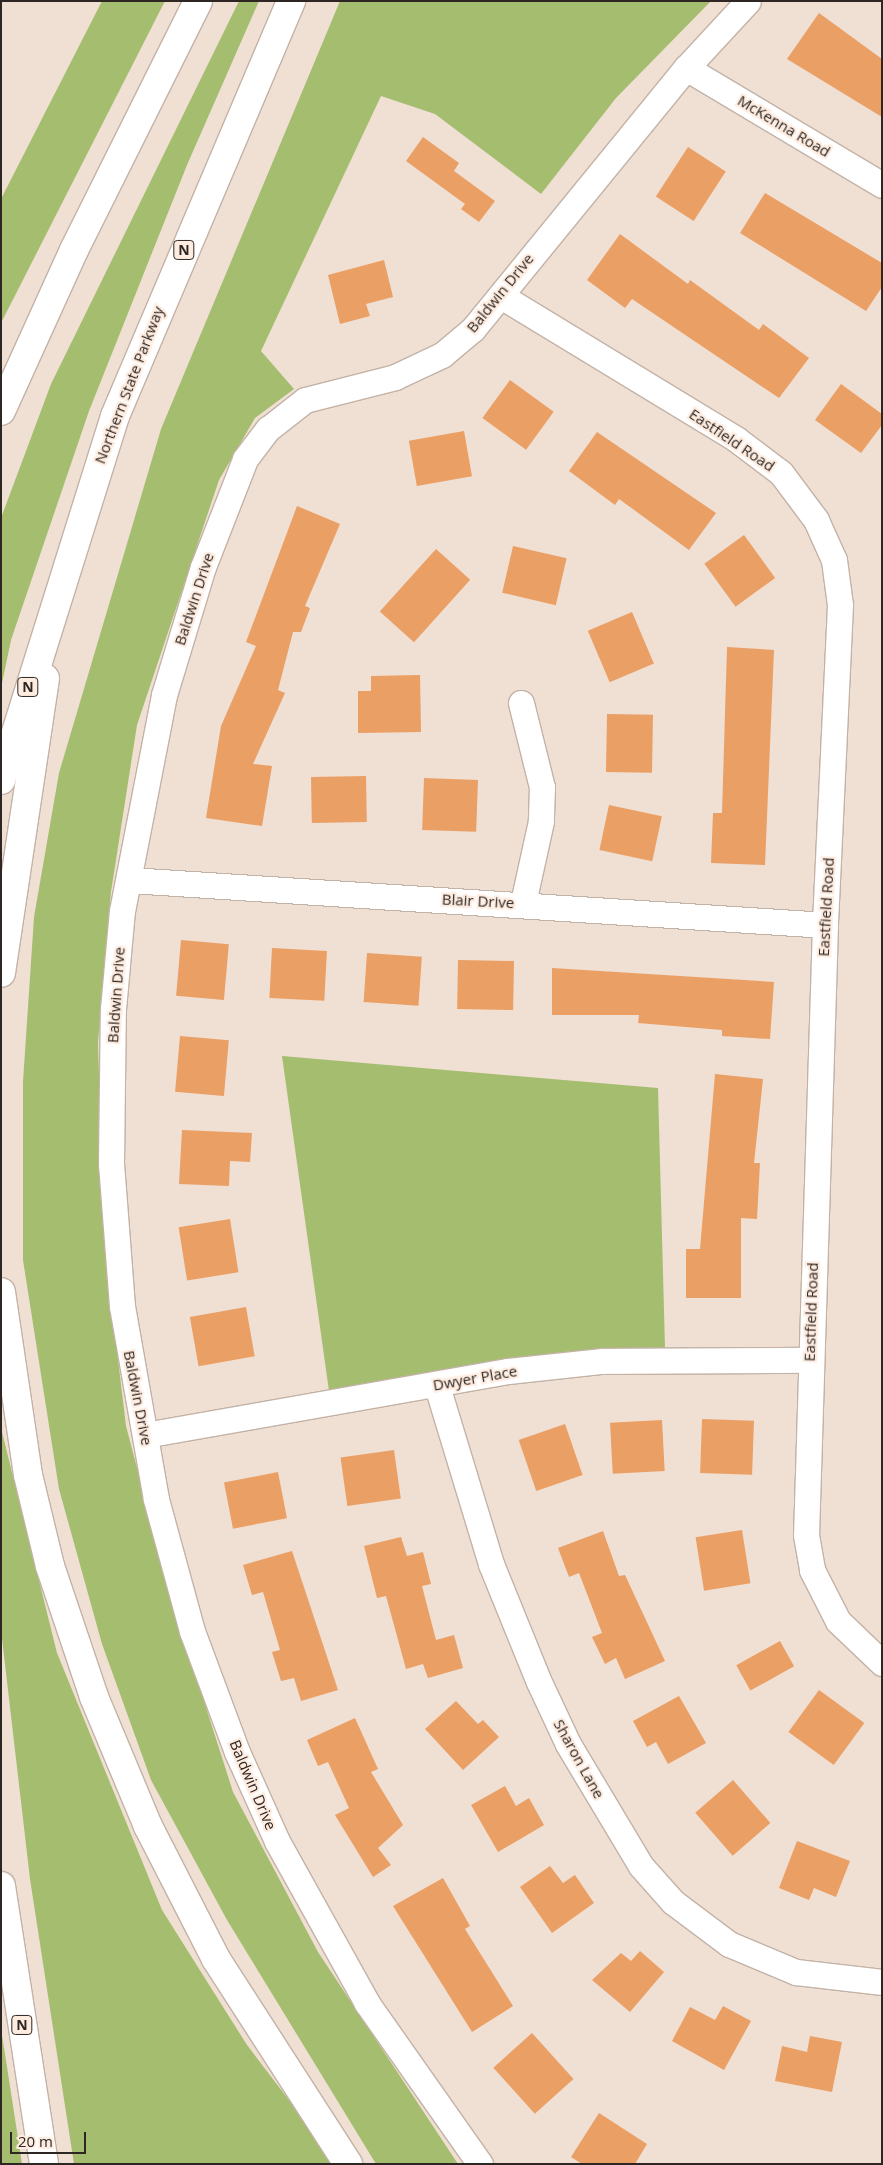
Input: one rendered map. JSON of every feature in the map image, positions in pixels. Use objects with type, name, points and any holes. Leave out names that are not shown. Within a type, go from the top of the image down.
[{"type":"highway","points":[[1,411],[74,250],[198,1]]},
{"type":"highway","name":"Northern State Parkway","points":[[1,780],[56,593],[139,356],[291,1]]},
{"type":"highway","points":[[1,972],[56,593]]},
{"type":"highway","points":[[1,1292],[28,1475],[53,1575],[94,1697],[152,1834],[216,1958],[348,2164]]},
{"type":"highway","name":"N","points":[[1,1886],[44,2164]]},
{"type":"street","name":"Baldwin Drive","points":[[480,2164],[367,2002],[277,1840],[237,1752],[192,1631],[156,1499],[122,1306],[111,1164],[113,1009],[122,911],[130,880],[141,794],[164,695],[203,567],[246,459],[268,429],[305,400],[395,377],[442,355],[501,296],[686,68],[748,1]]},
{"type":"street","name":"McKenna Road","points":[[686,68],[882,185]]},
{"type":"street","name":"Eastfield Road","points":[[501,296],[736,439],[781,473],[816,520],[834,560],[840,605],[825,925],[809,1360],[806,1535],[812,1570],[838,1621],[882,1663]]},
{"type":"street","points":[[521,703],[542,787],[541,821],[523,903]]},
{"type":"street","name":"Blair Drive","points":[[130,880],[523,903],[825,925]]},
{"type":"street","name":"Dwyer Place","points":[[145,1435],[438,1386],[508,1372],[602,1361],[809,1360]]},
{"type":"street","name":"Sharon Lane","points":[[438,1386],[491,1564],[539,1682],[568,1744],[641,1866],[673,1902],[729,1944],[796,1972],[882,1982]]},
{"type":"green space","points":[[102,1],[165,1],[1,323],[1,199]]},
{"type":"green space","points":[[239,1],[259,1],[187,165],[89,411],[11,640],[1,688],[1,518],[51,384]]},
{"type":"green space","points":[[340,1],[711,1],[616,98],[541,194],[435,114],[381,96],[261,351],[294,389],[255,418],[219,480],[137,725],[111,892],[98,1042],[104,1242],[126,1426],[172,1601],[233,1792],[318,1952],[458,2164],[376,2164],[227,1920],[151,1780],[102,1644],[59,1489],[23,1260],[23,1082],[34,917],[59,773],[161,429]]},
{"type":"green space","points":[[282,1056],[658,1088],[665,1348],[601,1350],[329,1391]]},
{"type":"green space","points":[[1,1428],[57,1653],[162,1910],[247,2045],[317,2137],[332,2164],[74,2164],[30,1879],[1,1630]]},
{"type":"green space","points":[[1,2029],[5,2054],[22,2164],[1,2164]]},
{"type":"building","points":[[819,13],[882,59],[882,117],[787,59]]},
{"type":"building","points":[[423,137],[459,163],[454,171],[495,201],[479,222],[461,209],[465,204],[406,161]]},
{"type":"building","points":[[688,147],[726,172],[694,221],[656,196]]},
{"type":"building","points":[[765,193],[882,263],[882,287],[866,311],[740,233]]},
{"type":"building","points":[[620,234],[688,284],[690,280],[759,330],[763,324],[809,358],[779,398],[632,299],[625,308],[587,280]]},
{"type":"building","points":[[384,260],[393,297],[366,304],[370,316],[340,324],[328,275]]},
{"type":"building","points":[[510,380],[554,412],[526,450],[482,418]]},
{"type":"building","points":[[841,384],[882,414],[882,425],[861,453],[815,420]]},
{"type":"building","points":[[464,431],[472,476],[417,486],[409,441]]},
{"type":"building","points":[[597,432],[716,513],[689,550],[619,499],[615,505],[569,471]]},
{"type":"building","points":[[297,506],[340,524],[305,606],[310,608],[301,632],[293,632],[278,690],[285,693],[253,764],[272,766],[262,826],[206,818],[221,726],[256,646],[246,642]]},
{"type":"building","points":[[744,535],[775,578],[736,607],[704,564]]},
{"type":"building","points":[[513,546],[567,558],[556,605],[502,593]]},
{"type":"building","points":[[436,549],[470,580],[414,642],[380,611]]},
{"type":"building","points":[[632,612],[654,664],[610,682],[588,631]]},
{"type":"building","points":[[727,647],[774,650],[765,865],[711,863],[713,813],[722,813]]},
{"type":"building","points":[[420,675],[421,732],[358,733],[358,691],[371,691],[371,676]]},
{"type":"building","points":[[607,714],[653,715],[652,773],[606,772]]},
{"type":"building","points":[[366,776],[367,822],[312,823],[311,777]]},
{"type":"building","points":[[424,778],[478,780],[476,832],[422,830]]},
{"type":"building","points":[[609,805],[662,816],[652,861],[599,850]]},
{"type":"building","points":[[181,940],[229,944],[224,1000],[176,996]]},
{"type":"building","points":[[272,948],[327,951],[324,1001],[269,998]]},
{"type":"building","points":[[367,953],[422,957],[418,1006],[364,1002]]},
{"type":"building","points":[[458,960],[514,961],[513,1010],[457,1009]]},
{"type":"building","points":[[552,968],[774,982],[770,1039],[722,1036],[722,1030],[638,1023],[639,1015],[552,1015]]},
{"type":"building","points":[[180,1036],[229,1040],[224,1096],[175,1092]]},
{"type":"building","points":[[715,1074],[763,1079],[754,1163],[760,1163],[757,1219],[741,1218],[741,1298],[686,1298],[686,1249],[700,1249]]},
{"type":"building","points":[[182,1130],[252,1133],[250,1162],[230,1161],[229,1186],[179,1184]]},
{"type":"building","points":[[230,1219],[238,1272],[187,1280],[179,1227]]},
{"type":"building","points":[[246,1307],[255,1356],[199,1366],[190,1317]]},
{"type":"building","points":[[702,1419],[754,1421],[752,1475],[700,1473]]},
{"type":"building","points":[[662,1420],[665,1471],[613,1474],[610,1423]]},
{"type":"building","points":[[565,1424],[583,1475],[536,1491],[519,1440]]},
{"type":"building","points":[[394,1450],[401,1499],[347,1506],[341,1458]]},
{"type":"building","points":[[278,1472],[287,1518],[233,1529],[224,1482]]},
{"type":"building","points":[[742,1530],[750,1583],[704,1591],[696,1537]]},
{"type":"building","points":[[603,1531],[619,1576],[625,1575],[665,1661],[625,1679],[616,1658],[605,1664],[592,1637],[602,1633],[579,1573],[569,1577],[558,1548]]},
{"type":"building","points":[[401,1537],[407,1556],[423,1552],[431,1584],[422,1586],[436,1640],[454,1635],[463,1668],[428,1678],[423,1664],[406,1669],[386,1596],[377,1598],[364,1546]]},
{"type":"building","points":[[292,1551],[338,1690],[301,1701],[294,1678],[281,1681],[272,1652],[280,1650],[263,1592],[252,1595],[243,1565]]},
{"type":"building","points":[[780,1641],[794,1666],[750,1691],[736,1665]]},
{"type":"building","points":[[819,1690],[864,1723],[834,1765],[788,1732]]},
{"type":"building","points":[[679,1696],[706,1743],[668,1764],[656,1742],[647,1747],[633,1721]]},
{"type":"building","points":[[456,1701],[478,1724],[483,1720],[499,1737],[463,1770],[425,1729]]},
{"type":"building","points":[[355,1718],[378,1769],[371,1772],[403,1825],[378,1848],[391,1865],[373,1877],[335,1815],[349,1808],[328,1762],[318,1766],[307,1740]]},
{"type":"building","points":[[733,1780],[770,1823],[733,1856],[695,1813]]},
{"type":"building","points":[[505,1786],[516,1806],[529,1798],[544,1825],[498,1852],[471,1805]]},
{"type":"building","points":[[797,1841],[850,1861],[836,1897],[814,1888],[809,1900],[779,1888]]},
{"type":"building","points":[[550,1866],[563,1883],[575,1875],[594,1903],[552,1933],[520,1887]]},
{"type":"building","points":[[443,1878],[470,1926],[465,1929],[513,2006],[472,2032],[393,1906]]},
{"type":"building","points":[[640,1951],[664,1972],[630,2012],[592,1980],[621,1953],[631,1961]]},
{"type":"building","points":[[723,2006],[751,2021],[724,2070],[672,2041],[690,2007],[715,2020]]},
{"type":"building","points":[[532,2033],[573,2079],[535,2114],[493,2068]]},
{"type":"building","points":[[810,2036],[842,2042],[832,2092],[775,2081],[782,2046],[807,2052]]},
{"type":"building","points":[[599,2113],[647,2144],[635,2164],[582,2164],[571,2157]]}]
